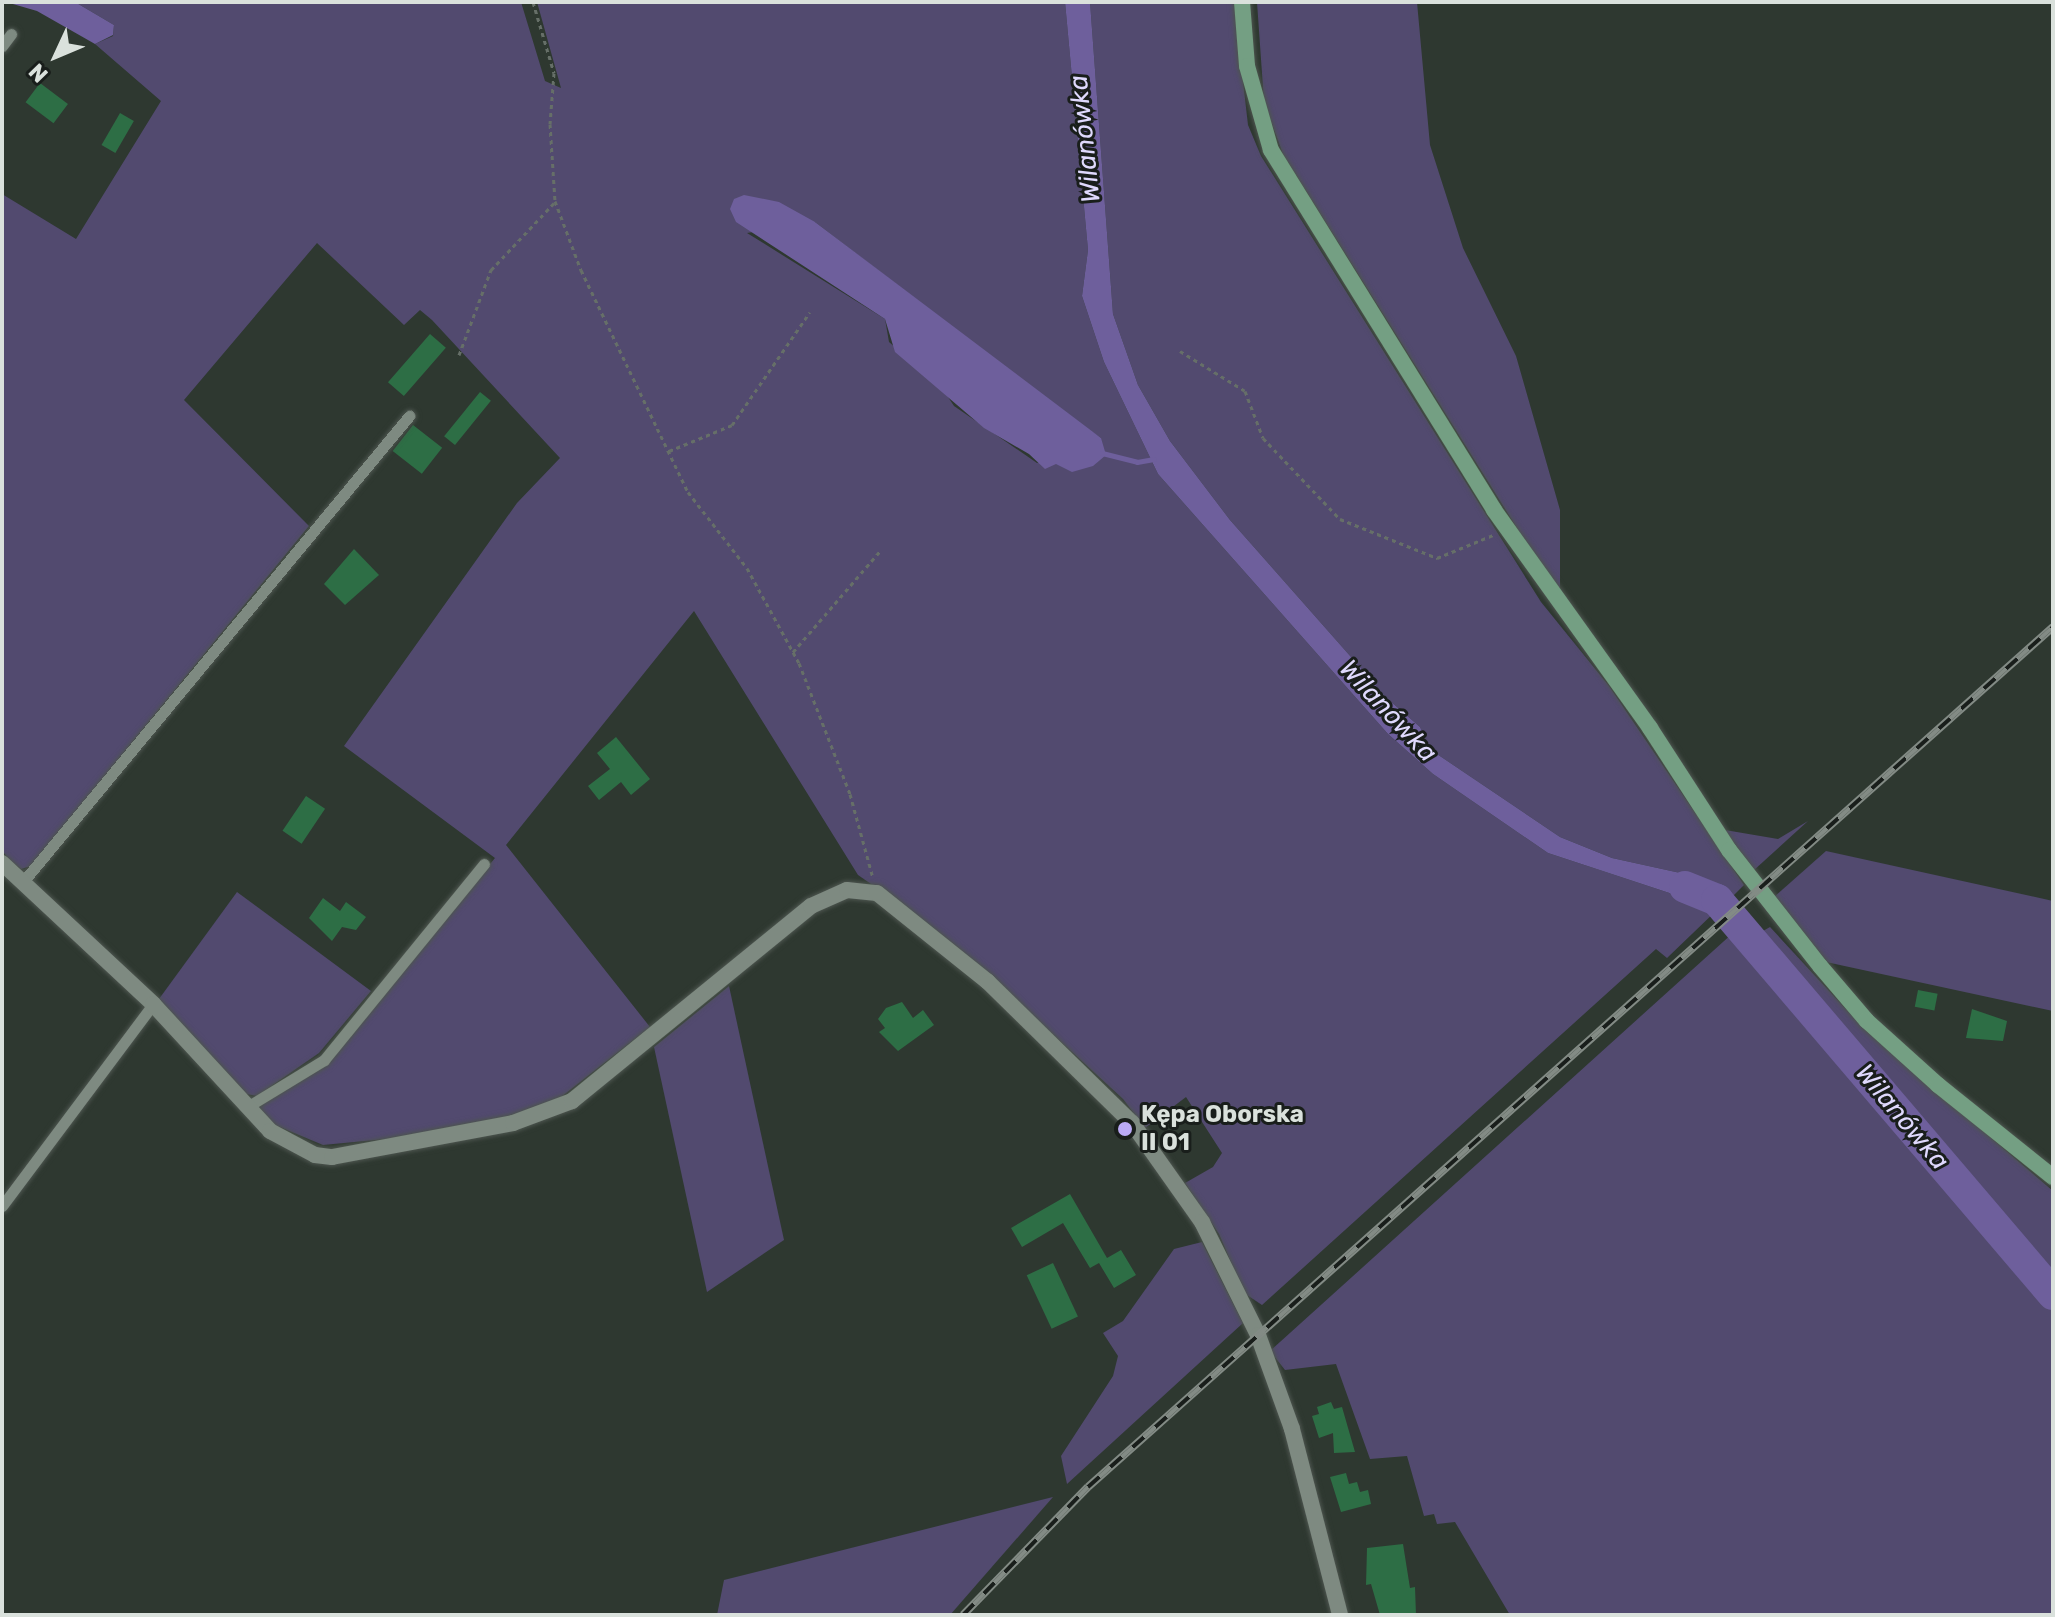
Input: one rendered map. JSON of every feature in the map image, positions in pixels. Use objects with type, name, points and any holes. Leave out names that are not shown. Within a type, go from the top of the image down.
[{"type":"street","points":[[1242,2],[1247,66],[1271,150],[1507,529],[1650,728],[1729,850],[1820,966],[1867,1021],[1926,1074],[2053,1177]]},
{"type":"street","points":[[2,863],[153,1004],[247,1107],[292,1144],[332,1157],[395,1149],[544,1114],[572,1101],[811,906],[847,890],[877,893],[988,982],[1132,1123],[1202,1222],[1258,1335],[1292,1429],[1340,1615]]},
{"type":"lane","points":[[2,46],[11,34]]},
{"type":"lane","points":[[22,883],[409,416]]},
{"type":"lane","points":[[247,1107],[324,1060],[484,864]]},
{"type":"lane","points":[[2,1206],[153,1004]]},
{"type":"path","points":[[533,2],[554,73],[550,124],[555,201],[599,312],[688,492],[747,568],[793,652],[850,794],[877,893]]},
{"type":"path","points":[[459,355],[491,270],[555,201]]},
{"type":"path","points":[[669,451],[732,425],[810,312]]},
{"type":"path","points":[[1180,351],[1245,391],[1263,438],[1340,519],[1437,558],[1507,529]]},
{"type":"path","points":[[793,652],[881,550]]},
{"type":"shaded area","points":[[75,2],[521,2],[545,81],[561,88],[537,2],[1065,2],[1088,250],[1082,296],[1104,362],[1158,474],[1388,734],[1433,774],[1548,853],[1718,909],[1667,958],[1656,949],[1262,1305],[1244,1293],[1219,1234],[1185,1183],[1213,1167],[1222,1153],[1186,1097],[1145,1128],[1123,1099],[984,971],[930,925],[858,875],[694,611],[506,845],[650,1027],[556,1101],[480,1130],[323,1145],[275,1125],[259,1107],[328,1062],[495,858],[344,746],[517,503],[560,458],[432,320],[420,310],[404,325],[317,243],[184,400],[309,526],[31,866],[21,869],[12,862],[2,851],[2,194],[76,239],[161,101],[95,44],[113,36],[114,25]],"holes":[[[815,222],[1101,438],[1037,463],[954,406],[942,388],[889,342],[885,319],[747,233]]]},
{"type":"shaded area","points":[[1090,2],[1234,2],[1248,125],[1261,156],[1541,602],[1609,686],[1744,885],[1728,901],[1694,876],[1612,858],[1560,837],[1431,750],[1420,727],[1389,700],[1230,520],[1170,441],[1138,385],[1113,314]]},
{"type":"shaded area","points":[[1257,2],[1417,2],[1430,145],[1463,248],[1516,356],[1560,510],[1560,588],[1552,584],[1283,154],[1264,102]]},
{"type":"shaded area","points":[[1808,821],[1753,871],[1725,830],[1778,839]]},
{"type":"shaded area","points":[[1826,851],[2053,901],[2053,1011],[1826,962],[1774,897]]},
{"type":"shaded area","points":[[237,892],[371,991],[319,1053],[257,1096],[246,1094],[159,999]]},
{"type":"shaded area","points":[[1744,923],[1756,935],[1770,927],[1867,1032],[2053,1191],[2053,1615],[1510,1615],[1455,1522],[1437,1524],[1434,1514],[1424,1516],[1407,1456],[1370,1459],[1336,1364],[1285,1370],[1270,1351]]},
{"type":"shaded area","points":[[729,986],[784,1240],[707,1292],[654,1047]]},
{"type":"shaded area","points":[[1202,1242],[1243,1323],[1067,1484],[1061,1456],[1113,1376],[1118,1356],[1103,1333],[1123,1321],[1174,1249]]},
{"type":"shaded area","points":[[1053,1497],[950,1615],[717,1615],[724,1580]]},
{"type":"water","points":[[6,2],[75,2],[114,25],[113,35],[95,44],[37,11]]},
{"type":"water","points":[[1065,2],[1090,2],[1113,314],[1138,385],[1170,441],[1230,520],[1389,700],[1420,727],[1431,750],[1560,837],[1612,858],[1694,876],[1728,901],[1718,909],[1548,853],[1433,774],[1388,734],[1158,474],[1104,362],[1082,296],[1088,250]]},
{"type":"water","points":[[744,195],[779,202],[815,222],[1101,438],[1106,455],[1093,466],[1072,472],[1056,464],[1045,469],[1029,454],[984,428],[895,352],[885,319],[736,222],[730,209],[734,199]]},
{"type":"building","points":[[40,83],[68,104],[54,123],[26,102]]},
{"type":"building","points":[[120,113],[134,121],[115,153],[102,145]]},
{"type":"building","points":[[430,334],[446,348],[404,396],[388,382]]},
{"type":"building","points":[[480,392],[491,401],[455,445],[444,436]]},
{"type":"building","points":[[413,425],[442,448],[422,474],[393,451]]},
{"type":"building","points":[[354,549],[379,575],[345,605],[324,584]]},
{"type":"building","points":[[616,737],[650,779],[631,795],[621,782],[599,800],[588,786],[610,769],[597,753]]},
{"type":"building","points":[[306,796],[325,809],[302,844],[283,831]]},
{"type":"building","points":[[323,898],[340,911],[346,902],[366,917],[356,930],[342,927],[332,941],[309,918]]},
{"type":"building","points":[[1918,990],[1938,994],[1934,1011],[1915,1007]]},
{"type":"building","points":[[902,1002],[913,1018],[923,1010],[934,1025],[898,1051],[879,1032],[885,1028],[878,1019],[886,1008]]},
{"type":"building","points":[[1972,1009],[2007,1021],[2003,1041],[1966,1038]]},
{"type":"building","points":[[1070,1194],[1107,1258],[1121,1250],[1136,1275],[1114,1288],[1099,1263],[1090,1268],[1063,1223],[1022,1247],[1011,1228]]},
{"type":"building","points":[[1053,1263],[1078,1316],[1052,1329],[1027,1275]]},
{"type":"building","points":[[1331,1402],[1334,1409],[1342,1407],[1355,1452],[1334,1453],[1333,1433],[1319,1438],[1312,1416],[1319,1414],[1317,1407]]},
{"type":"building","points":[[1346,1473],[1349,1484],[1357,1482],[1360,1492],[1368,1490],[1371,1504],[1341,1512],[1330,1477]]},
{"type":"building","points":[[1403,1544],[1410,1588],[1415,1587],[1416,1615],[1380,1615],[1371,1584],[1366,1585],[1367,1548]]},
{"type":"waterway","points":[[1102,453],[1137,462],[1154,459]]},
{"type":"waterway","name":"Wilanówka","points":[[1685,887],[1717,900],[2053,1294]]},
{"type":"railway","points":[[963,1615],[1088,1487],[2053,627]]},
{"type":"place","name":"Kępa Oborska II 01","points":[[1125,1129]]}]
